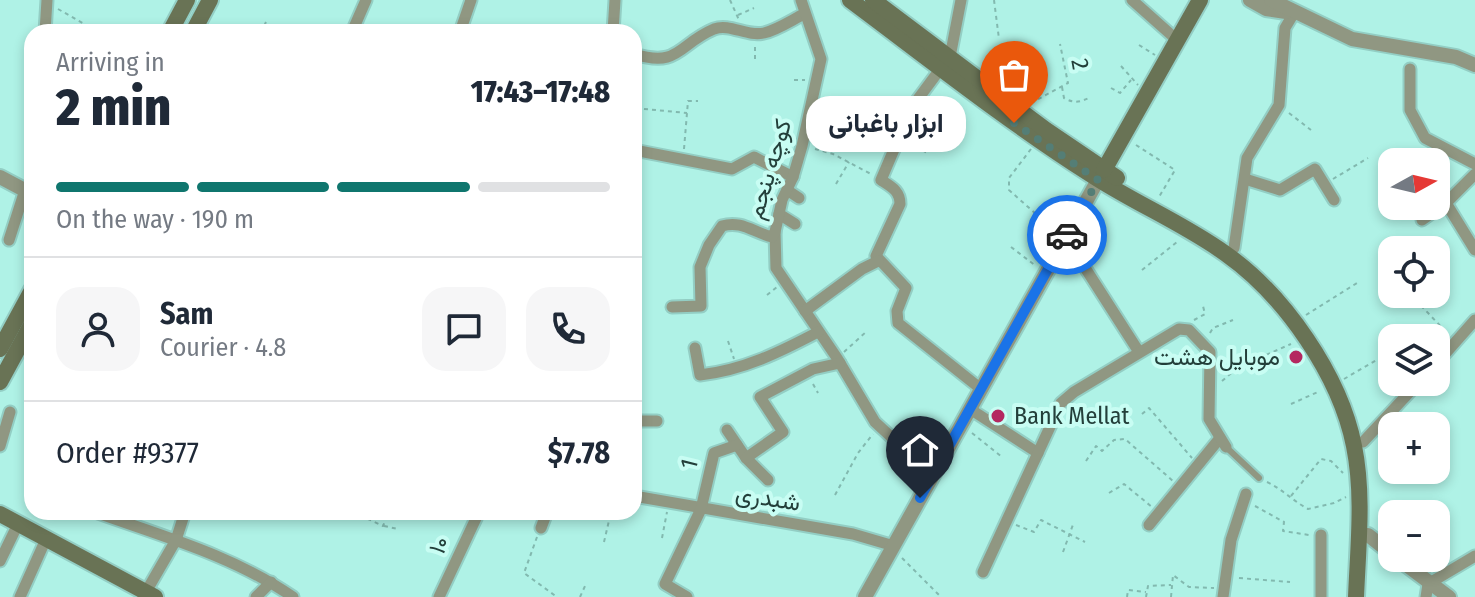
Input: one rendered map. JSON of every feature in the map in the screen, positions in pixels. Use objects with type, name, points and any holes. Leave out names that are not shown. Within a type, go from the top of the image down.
[{"type":"main road","points":[[174,24],[187,0]]},
{"type":"main road","points":[[197,24],[210,0]]},
{"type":"main road","points":[[850,0],[1022,112],[1101,175],[1229,255],[1272,293],[1336,383],[1363,442],[1368,490],[1356,597]]},
{"type":"main road","points":[[873,0],[1037,141],[1157,201],[1234,248],[1279,287],[1326,353],[1354,444],[1364,533],[1365,597]]},
{"type":"main road","points":[[1101,175],[1200,0]]},
{"type":"main road","points":[[0,349],[24,305]]},
{"type":"main road","points":[[0,382],[24,338]]},
{"type":"main road","points":[[0,514],[148,595]]},
{"type":"street","points":[[356,24],[366,0]]},
{"type":"street","points":[[463,24],[471,0]]},
{"type":"street","points":[[614,24],[615,0]]},
{"type":"street","name":"کوچه پنجم","points":[[672,307],[701,306],[700,267],[709,245],[722,226],[735,223],[772,237],[775,232],[802,146],[821,59],[801,0]]},
{"type":"street","points":[[961,0],[945,63],[912,107],[881,180],[893,188],[900,197],[900,204],[876,256],[906,288],[897,311],[898,323],[981,389]]},
{"type":"street","points":[[1132,0],[1177,40]]},
{"type":"street","points":[[1250,0],[1266,9],[1294,13]]},
{"type":"street","points":[[1271,0],[1352,39],[1456,57],[1475,65]]},
{"type":"street","points":[[46,24],[47,1]]},
{"type":"street","points":[[1234,248],[1247,158],[1279,105],[1285,28],[1294,13]]},
{"type":"street","points":[[642,56],[669,58],[715,29],[725,27],[763,33],[804,14]]},
{"type":"street","points":[[1410,69],[1410,110],[1425,138],[1475,164]]},
{"type":"street","points":[[642,151],[732,169],[754,157],[793,177]]},
{"type":"street","points":[[1245,179],[1280,190],[1315,169],[1334,200]]},
{"type":"street","points":[[1450,199],[1475,174]]},
{"type":"street","points":[[865,597],[1101,175]]},
{"type":"street","points":[[0,177],[24,190]]},
{"type":"street","points":[[787,190],[799,198]]},
{"type":"street","points":[[9,240],[24,202]]},
{"type":"street","points":[[1450,209],[1475,250]]},
{"type":"street","points":[[779,214],[795,224]]},
{"type":"street","points":[[775,232],[776,268],[839,360],[879,426],[915,459],[935,472]]},
{"type":"street","points":[[1066,238],[1139,352]]},
{"type":"street","points":[[805,311],[862,269],[878,261]]},
{"type":"street","points":[[1450,349],[1475,320]]},
{"type":"street","points":[[983,572],[1061,403],[1074,392],[1179,329],[1189,330],[1210,352],[1209,419],[1223,443],[1197,465],[1149,525]]},
{"type":"street","points":[[695,348],[700,375],[764,360],[818,332]]},
{"type":"street","points":[[746,458],[783,432],[760,397],[813,369],[839,360]]},
{"type":"street","points":[[1363,442],[1406,396]]},
{"type":"street","points":[[970,409],[1038,453]]},
{"type":"street","points":[[0,446],[10,412]]},
{"type":"street","points":[[642,421],[657,421]]},
{"type":"street","points":[[727,430],[746,458],[768,480]]},
{"type":"street","name":"1","points":[[701,509],[714,453],[737,445]]},
{"type":"street","points":[[1224,587],[1231,540],[1244,497]]},
{"type":"street","name":"شبدری","points":[[642,498],[853,534],[892,548]]},
{"type":"street","points":[[687,597],[665,584],[701,509]]},
{"type":"street","points":[[118,520],[176,540],[271,582],[293,597]]},
{"type":"street","points":[[148,595],[176,540],[182,520]]},
{"type":"street","name":"۱۰","points":[[439,597],[475,520]]},
{"type":"street","points":[[541,528],[544,520]]},
{"type":"street","points":[[0,561],[18,524]]},
{"type":"street","points":[[1364,533],[1378,544]]},
{"type":"street","points":[[1321,538],[1321,597]]},
{"type":"street","points":[[20,597],[46,539]]},
{"type":"street","points":[[1427,590],[1475,556]]},
{"type":"street","points":[[1410,572],[1427,590],[1449,597]]},
{"type":"street","points":[[256,597],[271,582]]},
{"type":"lane","points":[[1223,443],[1260,479]]},
{"type":"path","points":[[730,0],[750,32],[755,59]]},
{"type":"path","points":[[994,0],[999,39]]},
{"type":"path","points":[[47,1],[85,24]]},
{"type":"path","points":[[737,15],[754,8]]},
{"type":"path","name":"2","points":[[1022,112],[1040,97],[1068,83],[1060,44]]},
{"type":"path","points":[[1139,45],[1166,62]]},
{"type":"path","points":[[1121,66],[1147,93]]},
{"type":"path","points":[[1111,88],[1120,93],[1132,80]]},
{"type":"path","points":[[1062,86],[1064,98],[1073,102],[1079,103],[1091,97]]},
{"type":"path","points":[[683,158],[688,101],[698,101]]},
{"type":"path","points":[[1279,105],[1311,130]]},
{"type":"path","points":[[644,109],[687,113]]},
{"type":"path","points":[[899,136],[927,153],[930,147]]},
{"type":"path","points":[[1123,137],[1175,170],[1157,201]]},
{"type":"path","points":[[1037,141],[1009,178],[1009,190],[1041,221],[1066,238]]},
{"type":"path","points":[[802,146],[833,154],[881,180]]},
{"type":"path","points":[[1325,184],[1368,158]]},
{"type":"path","points":[[836,184],[849,162]]},
{"type":"path","points":[[1142,270],[1191,231]]},
{"type":"path","points":[[1011,247],[1046,274]]},
{"type":"path","points":[[1302,317],[1357,283]]},
{"type":"path","points":[[1179,329],[1205,314],[1203,306]]},
{"type":"path","points":[[1423,308],[1456,343]]},
{"type":"path","points":[[1202,344],[1213,328],[1233,320]]},
{"type":"path","points":[[839,360],[867,331]]},
{"type":"path","points":[[1259,358],[1305,337]]},
{"type":"path","points":[[728,341],[737,368]]},
{"type":"path","points":[[1291,404],[1378,359]]},
{"type":"path","points":[[1209,381],[1223,381],[1243,363]]},
{"type":"path","points":[[1142,414],[1149,408],[1197,465]]},
{"type":"path","points":[[962,424],[1002,457]]},
{"type":"path","points":[[835,495],[858,453],[879,426]]},
{"type":"path","points":[[1086,461],[1096,446],[1102,451],[1114,440],[1125,439],[1180,487]]},
{"type":"path","points":[[1260,479],[1308,509],[1334,503],[1359,490],[1331,461],[1321,459],[1291,496]]},
{"type":"path","points":[[1109,493],[1124,484],[1159,512]]},
{"type":"path","points":[[1244,497],[1284,522],[1283,531],[1321,538]]},
{"type":"path","points":[[662,538],[669,503]]},
{"type":"path","points":[[370,520],[398,529]]},
{"type":"path","points":[[383,526],[386,520]]},
{"type":"path","points":[[604,542],[609,520]]},
{"type":"path","points":[[1006,521],[1034,532],[1041,520],[1085,542]]},
{"type":"path","points":[[1063,552],[1074,522]]},
{"type":"path","points":[[541,528],[524,573],[557,597]]},
{"type":"path","points":[[892,548],[942,597]]},
{"type":"path","points":[[1171,597],[1173,575],[1189,587],[1290,582]]},
{"type":"path","points":[[1127,597],[1128,590],[1146,595],[1148,586],[1172,585]]},
{"type":"path","points":[[580,597],[585,586]]},
{"type":"way so far","points":[[1014,123],[1098,180],[1067,235]]},
{"type":"place","name":"ابزار باغبانی","points":[[1014,123]]},
{"type":"place","name":"موبایل هشت","points":[[1296,357]]},
{"type":"place","name":"Bank Mellat","points":[[998,416]]},
{"type":"route","points":[[920,498],[1067,235]]}]
